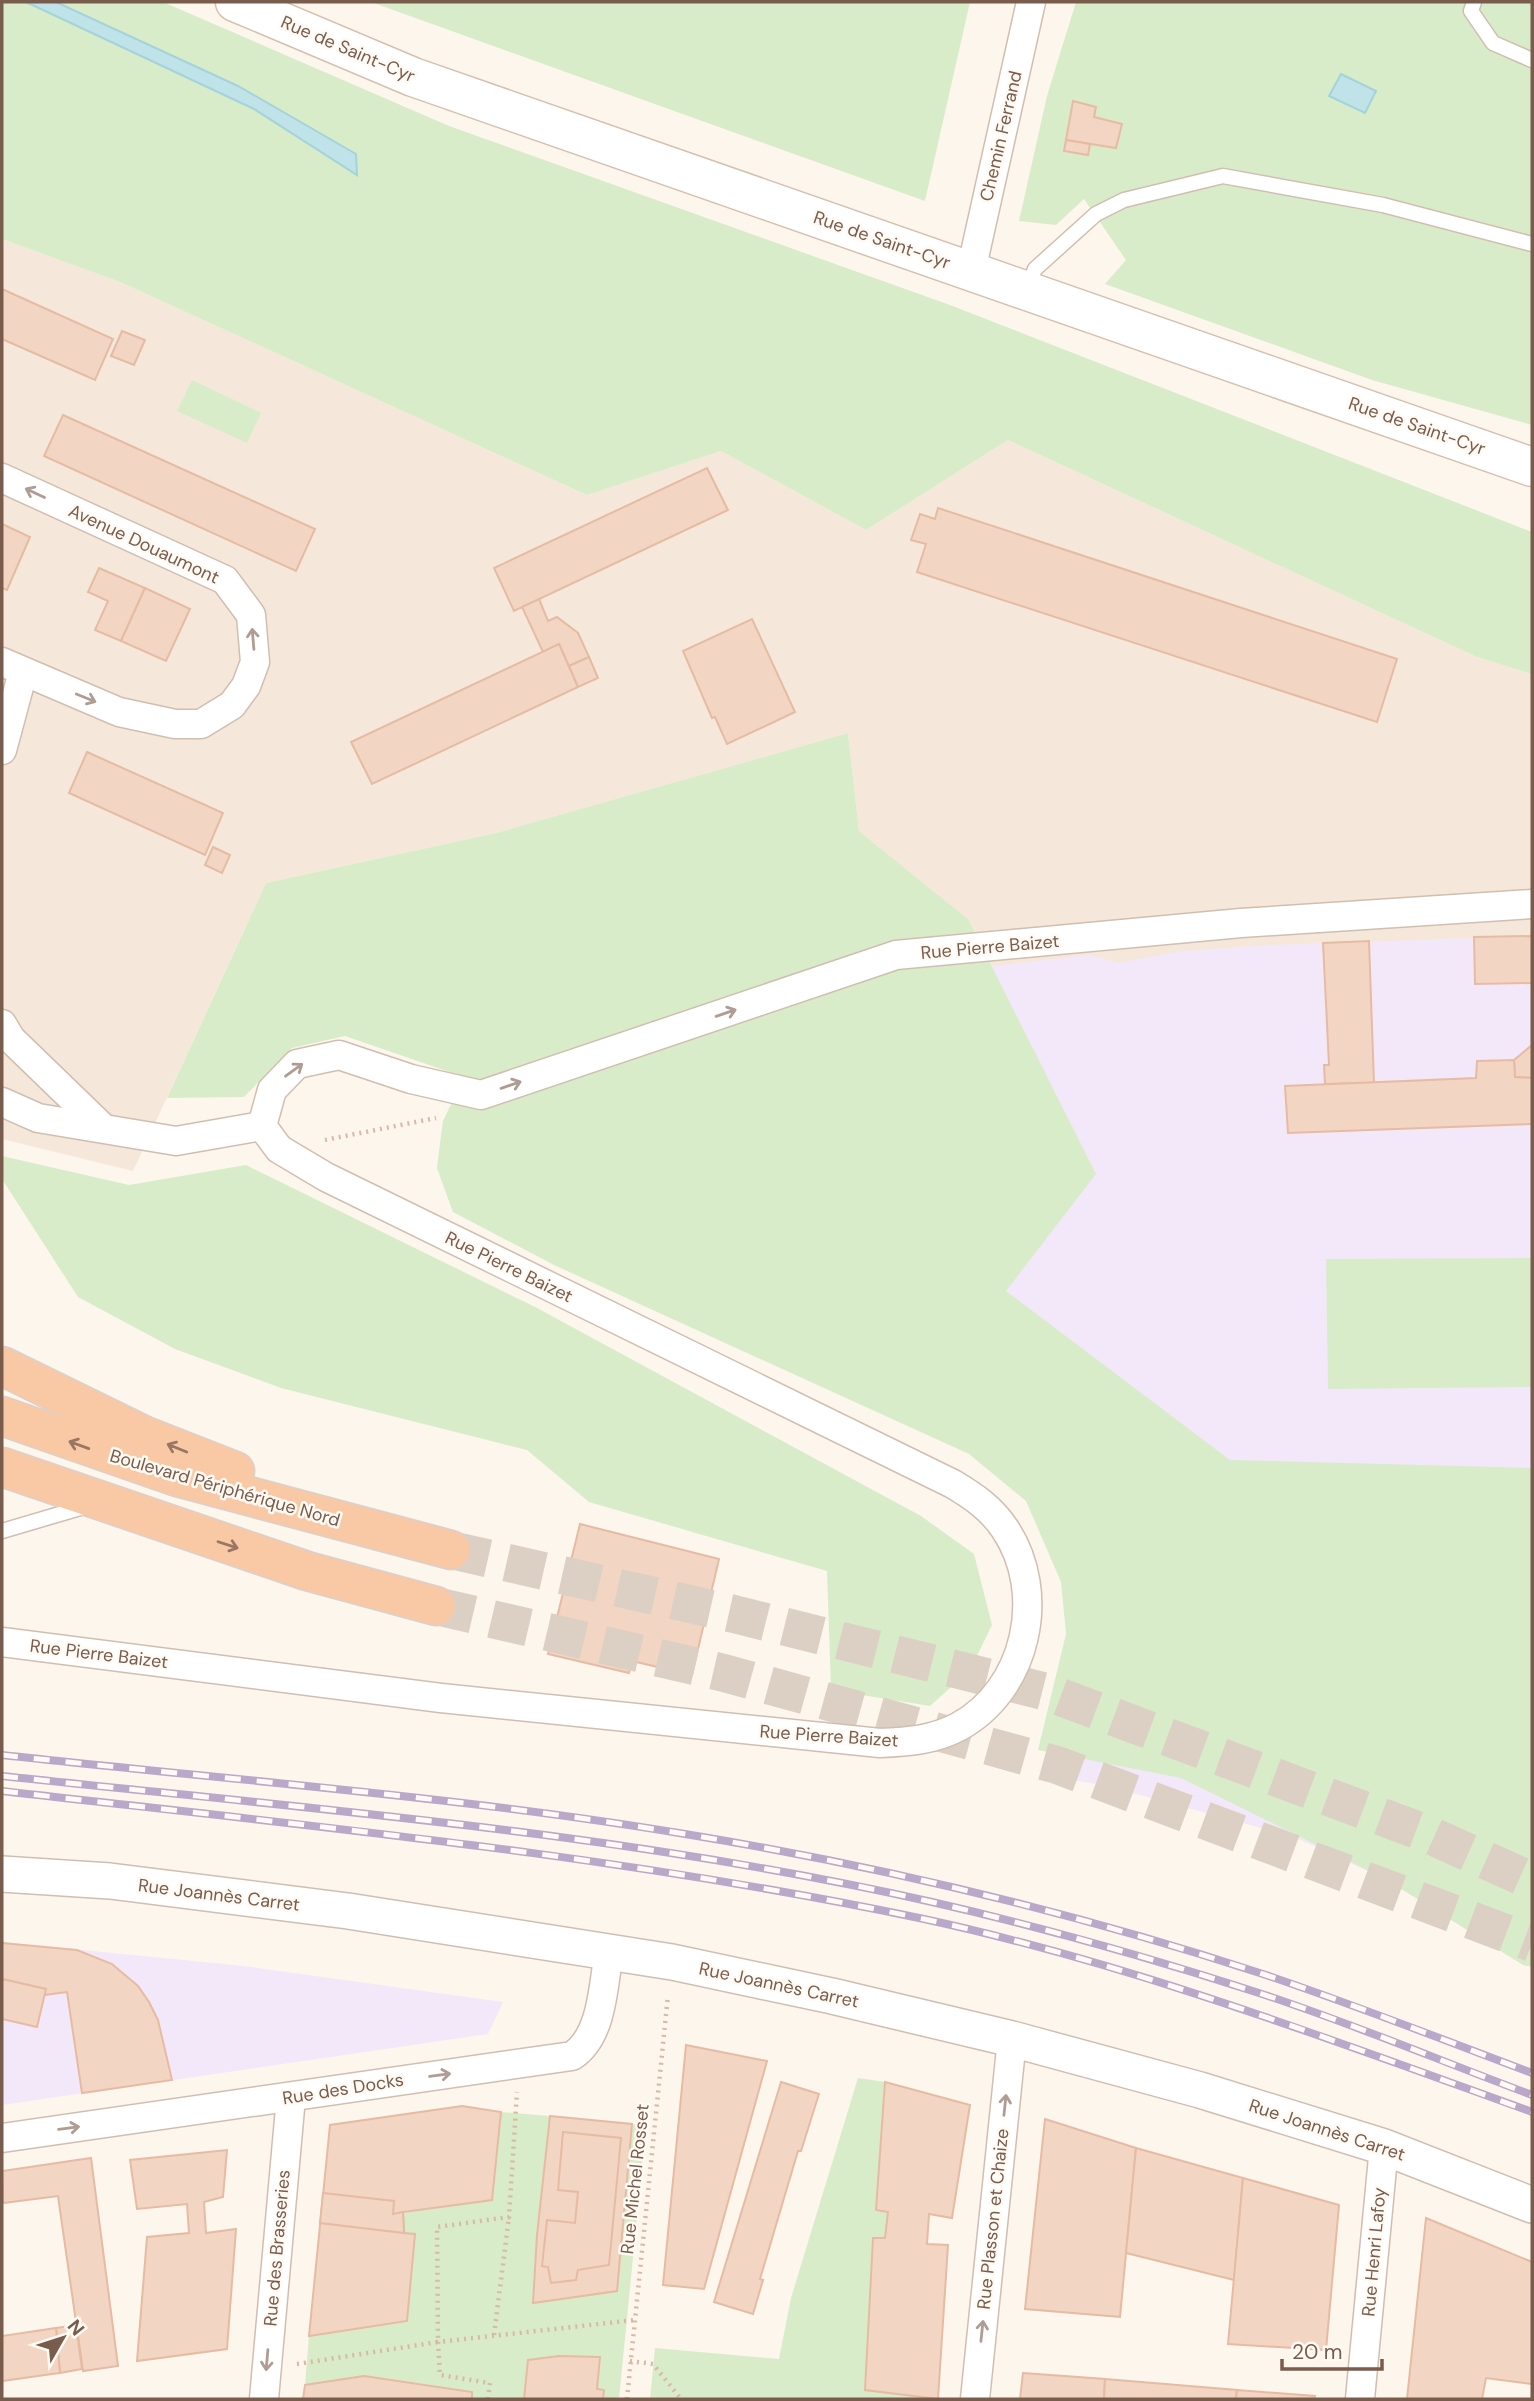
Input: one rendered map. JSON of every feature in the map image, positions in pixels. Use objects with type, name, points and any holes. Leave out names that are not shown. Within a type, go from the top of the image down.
[{"type":"highway","points":[[2,1366],[143,1435],[400,1536]]},
{"type":"highway","name":"Boulevard Périphérique Nord","points":[[2,1416],[177,1477],[451,1550]]},
{"type":"highway","points":[[2,1467],[307,1571],[436,1606]]},
{"type":"highway","points":[[2,1480],[87,1506],[187,1531]]},
{"type":"main road","name":"Rue de Saint-Cyr","points":[[235,2],[413,76],[1532,467]]},
{"type":"street","name":"Chemin Ferrand","points":[[971,271],[1031,2]]},
{"type":"street","name":"Avenue Douaumont","points":[[2,478],[225,580],[251,615],[255,662],[246,686],[232,705],[201,724],[175,724],[119,712],[12,667],[2,750]]},
{"type":"street","name":"Rue Pierre Baizet","points":[[481,1095],[896,955],[1241,923],[1532,904]]},
{"type":"street","points":[[2,1024],[11,1039],[102,1126]]},
{"type":"street","points":[[2,1102],[38,1118],[102,1126],[176,1141],[262,1126],[272,1090],[297,1064],[340,1055],[411,1079],[481,1095]]},
{"type":"street","name":"Rue Pierre Baizet","points":[[2,1642],[441,1698],[880,1743],[920,1741],[958,1727],[989,1704],[1012,1674],[1025,1638],[1029,1596],[1020,1559],[1005,1529],[982,1501],[953,1484],[326,1177],[279,1149],[262,1126]]},
{"type":"street","name":"Rue Joannès Carret","points":[[2,1874],[110,1881],[348,1911],[672,1962],[1012,2039],[1200,2090],[1384,2147],[1532,2205]]},
{"type":"street","name":"Rue des Docks","points":[[2,2138],[572,2056],[583,2049],[595,2023],[609,1952]]},
{"type":"street","name":"Rue Plasson et Chaize","points":[[975,2399],[1012,2039]]},
{"type":"street","name":"Rue des Brasseries","points":[[264,2399],[291,2097]]},
{"type":"street","name":"Rue Henri Lafoy","points":[[1360,2399],[1384,2147]]},
{"type":"lane","points":[[1474,2],[1471,11],[1493,43],[1532,60]]},
{"type":"lane","points":[[1027,289],[1035,269],[1096,214],[1124,200],[1223,176],[1383,205],[1532,244]]},
{"type":"lane","points":[[2,1531],[87,1506]]},
{"type":"path","points":[[279,1149],[439,1118],[481,1095]]},
{"type":"path","name":"Rue Michel Rosset","points":[[627,2399],[672,1962]]},
{"type":"path","points":[[494,2335],[509,2217],[520,2064]]},
{"type":"path","points":[[488,2399],[490,2383],[440,2375],[437,2227],[509,2217]]},
{"type":"path","points":[[296,2374],[297,2362],[494,2335],[635,2320]]},
{"type":"path","points":[[630,2361],[653,2364],[681,2399]]},
{"type":"shaded area","points":[[2,239],[120,282],[587,495],[721,451],[866,530],[1008,440],[1477,657],[1532,674],[1532,1468],[1230,1460],[968,919],[859,831],[848,733],[496,833],[266,883],[133,1171],[2,1139]]},
{"type":"shaded area","points":[[1532,936],[1532,1967],[1522,1964],[1387,1880],[1294,1837],[1103,1785],[1045,1776],[1136,1465],[453,1212],[437,1168],[443,1121],[537,1101],[918,975],[1090,955],[1119,963],[1184,951],[1272,945]]},
{"type":"shaded area","points":[[2,1942],[244,1966],[503,2002],[488,2034],[2,2105]]},
{"type":"green space","points":[[2,2],[163,2],[449,126],[950,305],[1532,532],[1532,674],[1477,657],[1008,440],[866,530],[721,451],[587,495],[120,282],[2,239]]},
{"type":"green space","points":[[371,2],[970,2],[925,201]]},
{"type":"green space","points":[[1076,2],[1532,2],[1532,425],[1372,380],[1105,284],[1126,260],[1084,199],[1056,225],[1019,221],[1047,96]]},
{"type":"green space","points":[[192,380],[261,413],[247,443],[177,411]]},
{"type":"green space","points":[[848,733],[859,831],[968,919],[1096,1174],[1006,1291],[1230,1460],[1532,1468],[1532,1967],[1523,1965],[1387,1880],[1181,1778],[1038,1750],[1066,1634],[1061,1582],[1026,1501],[969,1454],[554,1265],[453,1212],[437,1168],[443,1121],[464,1077],[345,1036],[292,1048],[244,1097],[167,1098],[266,883],[496,833]]},
{"type":"green space","points":[[2,1156],[129,1185],[246,1165],[537,1308],[921,1516],[974,1554],[992,1625],[970,1670],[930,1706],[831,1690],[827,1571],[589,1502],[527,1450],[281,1388],[175,1349],[78,1297],[2,1179]]},
{"type":"green space","points":[[1532,1258],[1532,1387],[1328,1389],[1326,1259]]},
{"type":"green space","points":[[858,2078],[885,2082],[876,2209],[888,2212],[885,2238],[873,2239],[865,2389],[938,2399],[650,2399],[655,2348],[779,2359],[791,2298]]},
{"type":"green space","points":[[501,2112],[550,2116],[537,2235],[533,2303],[617,2291],[632,2124],[646,2126],[619,2399],[603,2399],[604,2391],[597,2389],[600,2357],[559,2356],[528,2360],[524,2399],[472,2399],[472,2392],[364,2376],[305,2385],[309,2336],[415,2234],[404,2233],[403,2212],[492,2200]]},
{"type":"water","points":[[26,2],[56,2],[238,86],[356,154],[357,175],[254,109]]},
{"type":"water","points":[[1341,74],[1376,91],[1365,113],[1329,96]]},
{"type":"building","points":[[1073,101],[1096,107],[1094,117],[1122,124],[1116,148],[1066,140]]},
{"type":"building","points":[[1066,140],[1090,144],[1088,155],[1064,151]]},
{"type":"building","points":[[2,289],[113,339],[95,380],[2,339]]},
{"type":"building","points":[[122,331],[145,340],[134,365],[111,356]]},
{"type":"building","points":[[63,415],[315,529],[296,571],[44,456]]},
{"type":"building","points":[[707,468],[728,510],[514,611],[494,568]]},
{"type":"building","points":[[938,508],[1397,659],[1377,722],[917,572],[926,544],[911,540],[920,514],[935,519]]},
{"type":"building","points":[[2,524],[30,537],[7,590],[2,588]]},
{"type":"building","points":[[99,568],[145,588],[121,641],[95,630],[108,601],[88,592]]},
{"type":"building","points":[[145,588],[190,609],[166,661],[121,641]]},
{"type":"building","points":[[539,599],[548,621],[557,617],[578,633],[589,657],[569,666],[559,644],[543,652],[522,607]]},
{"type":"building","points":[[752,619],[795,712],[727,744],[715,717],[712,718],[683,651]]},
{"type":"building","points":[[559,644],[578,687],[372,784],[351,742]]},
{"type":"building","points":[[589,657],[598,678],[578,687],[569,666]]},
{"type":"building","points":[[87,752],[223,813],[205,855],[69,793]]},
{"type":"building","points":[[213,847],[230,855],[222,873],[205,865]]},
{"type":"building","points":[[1532,936],[1532,983],[1475,984],[1474,937]]},
{"type":"building","points":[[1369,941],[1374,1083],[1325,1084],[1324,1065],[1329,1065],[1323,943]]},
{"type":"building","points":[[1532,1045],[1532,1078],[1515,1077],[1514,1060]]},
{"type":"building","points":[[1514,1060],[1515,1077],[1532,1078],[1532,1124],[1288,1133],[1285,1086],[1476,1078],[1477,1061]]},
{"type":"building","points":[[580,1524],[719,1559],[692,1675],[632,1661],[629,1673],[548,1654]]},
{"type":"building","points":[[2,1943],[77,1950],[112,1964],[138,1986],[149,2002],[158,2020],[172,2080],[82,2093],[67,1992],[44,1995],[46,1989],[2,1979]]},
{"type":"building","points":[[2,1979],[46,1989],[37,2027],[2,2019]]},
{"type":"building","points":[[686,2045],[767,2061],[704,2289],[663,2285]]},
{"type":"building","points":[[781,2082],[819,2094],[801,2151],[798,2151],[760,2279],[763,2280],[753,2314],[714,2302]]},
{"type":"building","points":[[885,2082],[970,2105],[952,2218],[929,2214],[927,2244],[948,2245],[938,2399],[865,2390],[873,2238],[885,2238],[888,2212],[876,2210]]},
{"type":"building","points":[[462,2106],[501,2112],[492,2200],[403,2212],[404,2233],[415,2234],[407,2321],[309,2336],[330,2125]]},
{"type":"building","points":[[550,2116],[632,2124],[617,2291],[533,2303],[537,2235]]},
{"type":"building","points":[[1045,2119],[1136,2148],[1120,2317],[1025,2309]]},
{"type":"building","points":[[563,2132],[621,2138],[609,2265],[578,2270],[576,2280],[551,2283],[548,2267],[542,2266],[547,2220],[575,2223],[578,2192],[558,2190]]},
{"type":"building","points":[[1136,2148],[1243,2178],[1234,2280],[1126,2253]]},
{"type":"building","points":[[227,2150],[223,2197],[204,2202],[206,2233],[236,2229],[227,2349],[137,2361],[147,2237],[189,2233],[187,2204],[137,2209],[130,2160]]},
{"type":"building","points":[[91,2158],[118,2366],[83,2371],[58,2196],[3,2203],[2,2171]]},
{"type":"building","points":[[1243,2178],[1339,2205],[1326,2350],[1228,2344]]},
{"type":"building","points":[[323,2193],[394,2201],[393,2214],[403,2212],[404,2233],[320,2223]]},
{"type":"building","points":[[1426,2218],[1532,2262],[1532,2384],[1486,2378],[1482,2399],[1407,2399]]},
{"type":"building","points":[[76,2325],[82,2369],[60,2373],[56,2328]]},
{"type":"building","points":[[56,2328],[60,2373],[2,2381],[2,2336]]},
{"type":"building","points":[[559,2356],[600,2357],[597,2389],[604,2390],[603,2399],[524,2399],[528,2360]]},
{"type":"building","points":[[1023,2373],[1105,2379],[1104,2399],[1020,2399]]},
{"type":"building","points":[[364,2376],[472,2392],[472,2399],[303,2399],[305,2385]]},
{"type":"building","points":[[1105,2379],[1237,2390],[1236,2399],[1104,2399]]},
{"type":"building","points":[[1237,2390],[1315,2396],[1314,2399],[1236,2399]]},
{"type":"tunnel","points":[[451,1550],[734,1614],[1047,1692],[1425,1833],[1532,1881]]},
{"type":"tunnel","points":[[436,1606],[724,1673],[1057,1765],[1532,1943]]},
{"type":"railway","points":[[2,1755],[520,1810],[691,1835],[909,1877],[1053,1912],[1266,1975],[1532,2073]]},
{"type":"railway","points":[[2,1776],[469,1826],[701,1858],[817,1878],[1014,1922],[1178,1968],[1362,2029],[1532,2095]]},
{"type":"railway","points":[[2,1791],[349,1830],[580,1860],[695,1877],[924,1919],[1079,1958],[1231,2005],[1532,2112]]}]
